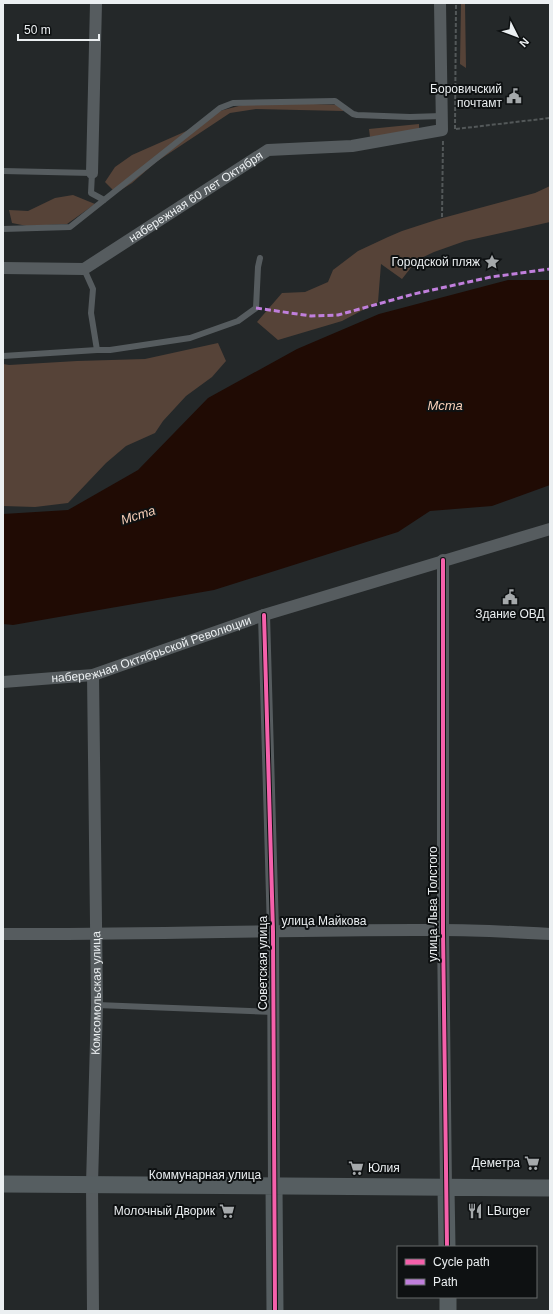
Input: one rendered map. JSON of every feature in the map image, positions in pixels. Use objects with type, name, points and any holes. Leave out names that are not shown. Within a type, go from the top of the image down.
[{"type":"main road","name":"Коммунарная улица","points":[[3,1184],[550,1188]]},
{"type":"main road","name":"Советская улица","points":[[274,1186],[275,1311]]},
{"type":"main road","name":"улица Льва Толстого","points":[[446,1188],[447,1246]]},
{"type":"main road","points":[[448,1298],[448,1311]]},
{"type":"street","points":[[92,173],[96,3]]},
{"type":"street","points":[[440,3],[443,131]]},
{"type":"street","name":"набережная 60 лет Октября","points":[[84,269],[268,150],[352,146],[443,131]]},
{"type":"street","points":[[3,268],[84,269]]},
{"type":"street","name":"набережная Октябрьской Революции","points":[[3,682],[93,675],[264,614],[550,529]]},
{"type":"street","name":"улица Льва Толстого","points":[[444,560],[443,930],[446,1188]]},
{"type":"street","name":"Советская улица","points":[[264,614],[273,931],[274,1186]]},
{"type":"street","name":"Комсомольская улица","points":[[93,675],[97,935],[97,1005],[92,1184],[93,1311]]},
{"type":"street","name":"улица Майкова","points":[[3,934],[97,935],[273,931],[443,930],[550,934]]},
{"type":"lane","points":[[3,228],[70,227],[220,108],[233,103],[335,101],[353,114],[357,115],[410,117],[442,116]]},
{"type":"lane","points":[[3,171],[92,173],[91,193],[104,200]]},
{"type":"lane","points":[[3,356],[110,350],[190,338],[238,321],[256,308],[258,267],[260,258]]},
{"type":"lane","points":[[84,269],[93,289],[91,313],[97,350]]},
{"type":"lane","points":[[97,1005],[273,1012]]},
{"type":"path","points":[[455,130],[456,3]]},
{"type":"path","points":[[442,217],[443,131],[550,118]]},
{"type":"shaded area","points":[[461,3],[465,3],[466,68],[460,64]]},
{"type":"shaded area","points":[[254,102],[344,105],[343,111],[256,109],[230,113],[156,162],[132,183],[116,193],[105,182],[115,167],[132,155],[191,129],[212,113]]},
{"type":"shaded area","points":[[419,124],[419,130],[370,137],[369,129]]},
{"type":"shaded area","points":[[550,186],[550,222],[465,241],[434,252],[417,260],[402,279],[381,264],[378,302],[342,321],[278,340],[257,322],[282,293],[305,292],[328,282],[333,270],[358,251],[388,237],[439,219],[535,193]]},
{"type":"shaded area","points":[[73,195],[95,204],[67,224],[27,226],[12,223],[9,210],[28,211],[55,198]]},
{"type":"shaded area","points":[[218,343],[226,361],[212,377],[186,396],[163,421],[155,433],[126,446],[106,463],[68,503],[35,507],[3,506],[3,364],[9,365],[145,359]]},
{"type":"water","name":"Мста","points":[[508,280],[550,280],[550,485],[492,506],[430,511],[398,532],[214,590],[13,625],[3,624],[3,514],[68,510],[138,470],[208,398],[297,349],[379,314]]},
{"type":"marked path","points":[[256,308],[311,316],[338,315],[414,294],[491,277],[550,269]]},
{"type":"cycle path","points":[[443,560],[443,930],[447,1246]]},
{"type":"cycle path","points":[[264,615],[273,931],[275,1311]]},
{"type":"place","name":"Боровичский почтамт","points":[[514,96]]},
{"type":"place","name":"Городской пляж","points":[[492,262]]},
{"type":"place","name":"Здание ОВД","points":[[510,597]]},
{"type":"place","name":"Деметра","points":[[532,1163]]},
{"type":"place","name":"Юлия","points":[[356,1168]]},
{"type":"place","name":"Молочный Дворик","points":[[227,1211]]},
{"type":"place","name":"LBurger","points":[[475,1211]]}]
